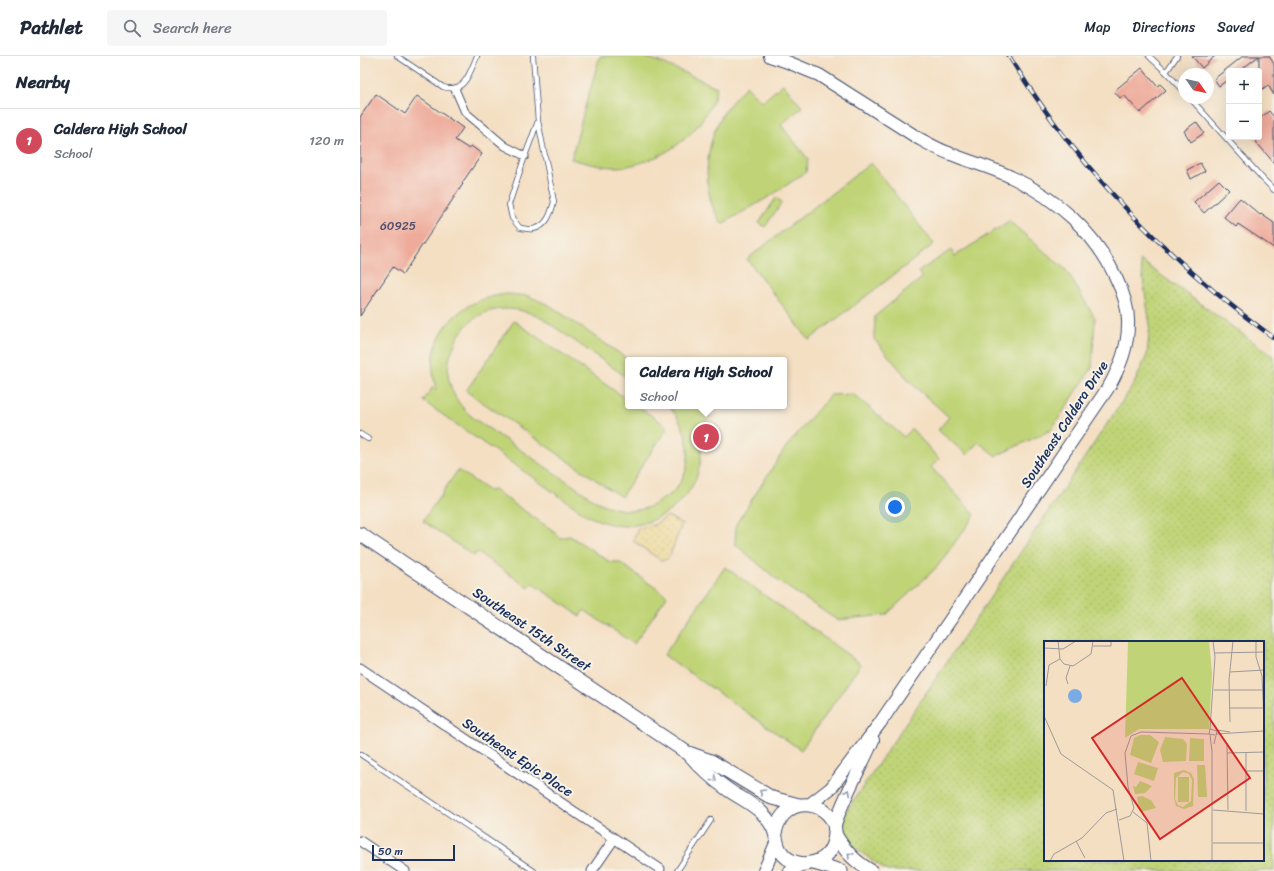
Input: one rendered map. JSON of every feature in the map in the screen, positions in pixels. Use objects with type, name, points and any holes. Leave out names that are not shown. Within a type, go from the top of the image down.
[{"type":"main road","name":"Southeast 15th Street","points":[[360,534],[686,752],[709,775],[762,813],[769,822],[776,838]]},
{"type":"main road","name":"Southeast 15th Street","points":[[686,752],[711,761],[772,798],[804,805]]},
{"type":"main road","points":[[841,871],[809,864],[795,863],[787,858],[780,851],[776,838],[777,824],[782,815],[790,809],[804,805],[818,807],[826,812],[842,846],[851,857],[871,871]]},
{"type":"main road","points":[[809,864],[822,859],[829,852],[834,843],[835,831]]},
{"type":"street","name":"Southeast Caldera Drive","points":[[770,56],[785,60],[819,75],[935,148],[1004,174],[1042,194],[1072,217],[1086,232],[1112,268],[1122,290],[1127,307],[1128,324],[1126,344],[1120,365],[1110,385],[880,723],[831,788],[804,805]]},
{"type":"street","points":[[455,89],[465,112],[505,146],[525,156]]},
{"type":"street","name":"Southeast Epic Place","points":[[360,668],[661,870]]},
{"type":"street","name":"Southeast Caldera Drive","points":[[835,831],[845,797],[861,767],[880,723]]},
{"type":"street","points":[[764,871],[776,838]]},
{"type":"street","points":[[592,871],[614,839]]},
{"type":"street","points":[[360,841],[405,871]]},
{"type":"street","points":[[790,871],[809,864]]},
{"type":"lane","points":[[397,56],[443,87],[449,89],[460,87],[477,56]]},
{"type":"lane","points":[[533,56],[538,121],[554,202],[551,214],[544,224],[534,229],[520,228],[512,218],[509,204],[538,121]]},
{"type":"lane","points":[[1149,56],[1178,85]]},
{"type":"lane","points":[[1166,72],[1177,56]]},
{"type":"lane","points":[[1195,104],[1274,190]]},
{"type":"lane","points":[[360,434],[368,439]]},
{"type":"lane","points":[[360,754],[534,871]]},
{"type":"lane","points":[[676,871],[711,820]]},
{"type":"green space","points":[[600,56],[642,56],[665,64],[717,87],[712,102],[701,121],[685,138],[659,156],[642,163],[610,167],[599,166],[571,159]]},
{"type":"green space","points":[[783,84],[802,107],[781,125],[808,159],[806,172],[772,195],[722,224],[711,202],[707,179],[708,156],[714,133],[726,109],[746,86],[762,102]]},
{"type":"green space","points":[[871,163],[934,244],[809,340],[747,259]]},
{"type":"green space","points":[[776,198],[782,202],[765,227],[759,223]]},
{"type":"green space","points":[[1009,221],[1066,270],[1095,318],[1092,368],[1051,430],[996,456],[978,442],[967,455],[938,430],[949,417],[913,385],[874,339],[875,316],[922,278],[918,272],[951,250],[955,256]]},
{"type":"green space","points":[[1140,260],[1274,357],[1274,871],[887,871],[855,848],[843,837],[837,825],[1134,384],[1147,355],[1150,325]]},
{"type":"green space","points":[[508,294],[528,296],[549,305],[625,357],[625,376],[543,319],[530,313],[516,310],[503,309],[490,311],[479,316],[468,324],[460,334],[451,352],[448,367],[449,382],[462,407],[479,422],[596,501],[627,510],[641,510],[653,505],[671,494],[683,478],[687,467],[688,445],[681,424],[671,409],[700,409],[710,416],[702,428],[697,425],[701,444],[700,464],[690,489],[673,508],[662,516],[636,525],[623,526],[592,518],[423,401],[433,387],[436,390],[433,371],[434,353],[443,330],[457,314],[466,307],[486,298]]},
{"type":"green space","points":[[514,321],[625,398],[625,409],[641,409],[668,427],[621,497],[466,391]]},
{"type":"green space","points":[[853,394],[904,437],[912,429],[939,459],[931,467],[975,515],[937,567],[886,615],[837,620],[781,583],[735,544],[736,524],[786,447],[830,395]]},
{"type":"green space","points":[[458,470],[489,491],[494,490],[555,532],[559,538],[570,536],[610,562],[619,562],[667,596],[634,644],[584,610],[580,616],[532,583],[529,588],[477,552],[474,556],[423,521],[439,497],[442,497],[442,493]]},
{"type":"green space","points":[[725,567],[861,664],[801,750],[664,655]]},
{"type":"sand","points":[[668,516],[682,524],[669,558],[662,561],[633,541],[638,528],[654,525]]},
{"type":"building","points":[[1192,56],[1215,56],[1202,68]]},
{"type":"building","points":[[1243,56],[1259,56],[1243,68],[1228,68]]},
{"type":"building","points":[[1259,56],[1269,56],[1274,64],[1274,95],[1268,85],[1262,90],[1262,68],[1259,68]]},
{"type":"building","points":[[1142,68],[1157,86],[1160,84],[1166,90],[1140,113],[1124,95],[1120,98],[1114,91]]},
{"type":"building","points":[[1226,69],[1226,81],[1219,86],[1214,79]]},
{"type":"building","points":[[376,94],[405,114],[417,96],[463,128],[455,140],[469,149],[471,146],[482,154],[403,274],[393,267],[360,316],[360,117]]},
{"type":"building","points":[[1269,111],[1274,117],[1274,163],[1255,140],[1262,140],[1262,117]]},
{"type":"building","points":[[1196,122],[1204,133],[1191,142],[1184,131]]},
{"type":"building","points":[[1200,163],[1205,171],[1191,179],[1187,170]]},
{"type":"building","points":[[1219,180],[1229,190],[1204,213],[1194,202]]},
{"type":"building","points":[[1240,198],[1260,215],[1261,214],[1274,223],[1274,248],[1238,224],[1236,227],[1224,217]]},
{"type":"railway","points":[[1009,56],[1064,136],[1127,210],[1197,277],[1274,338]]},
{"type":"place","name":"Caldera High School","points":[[706,437]]}]
